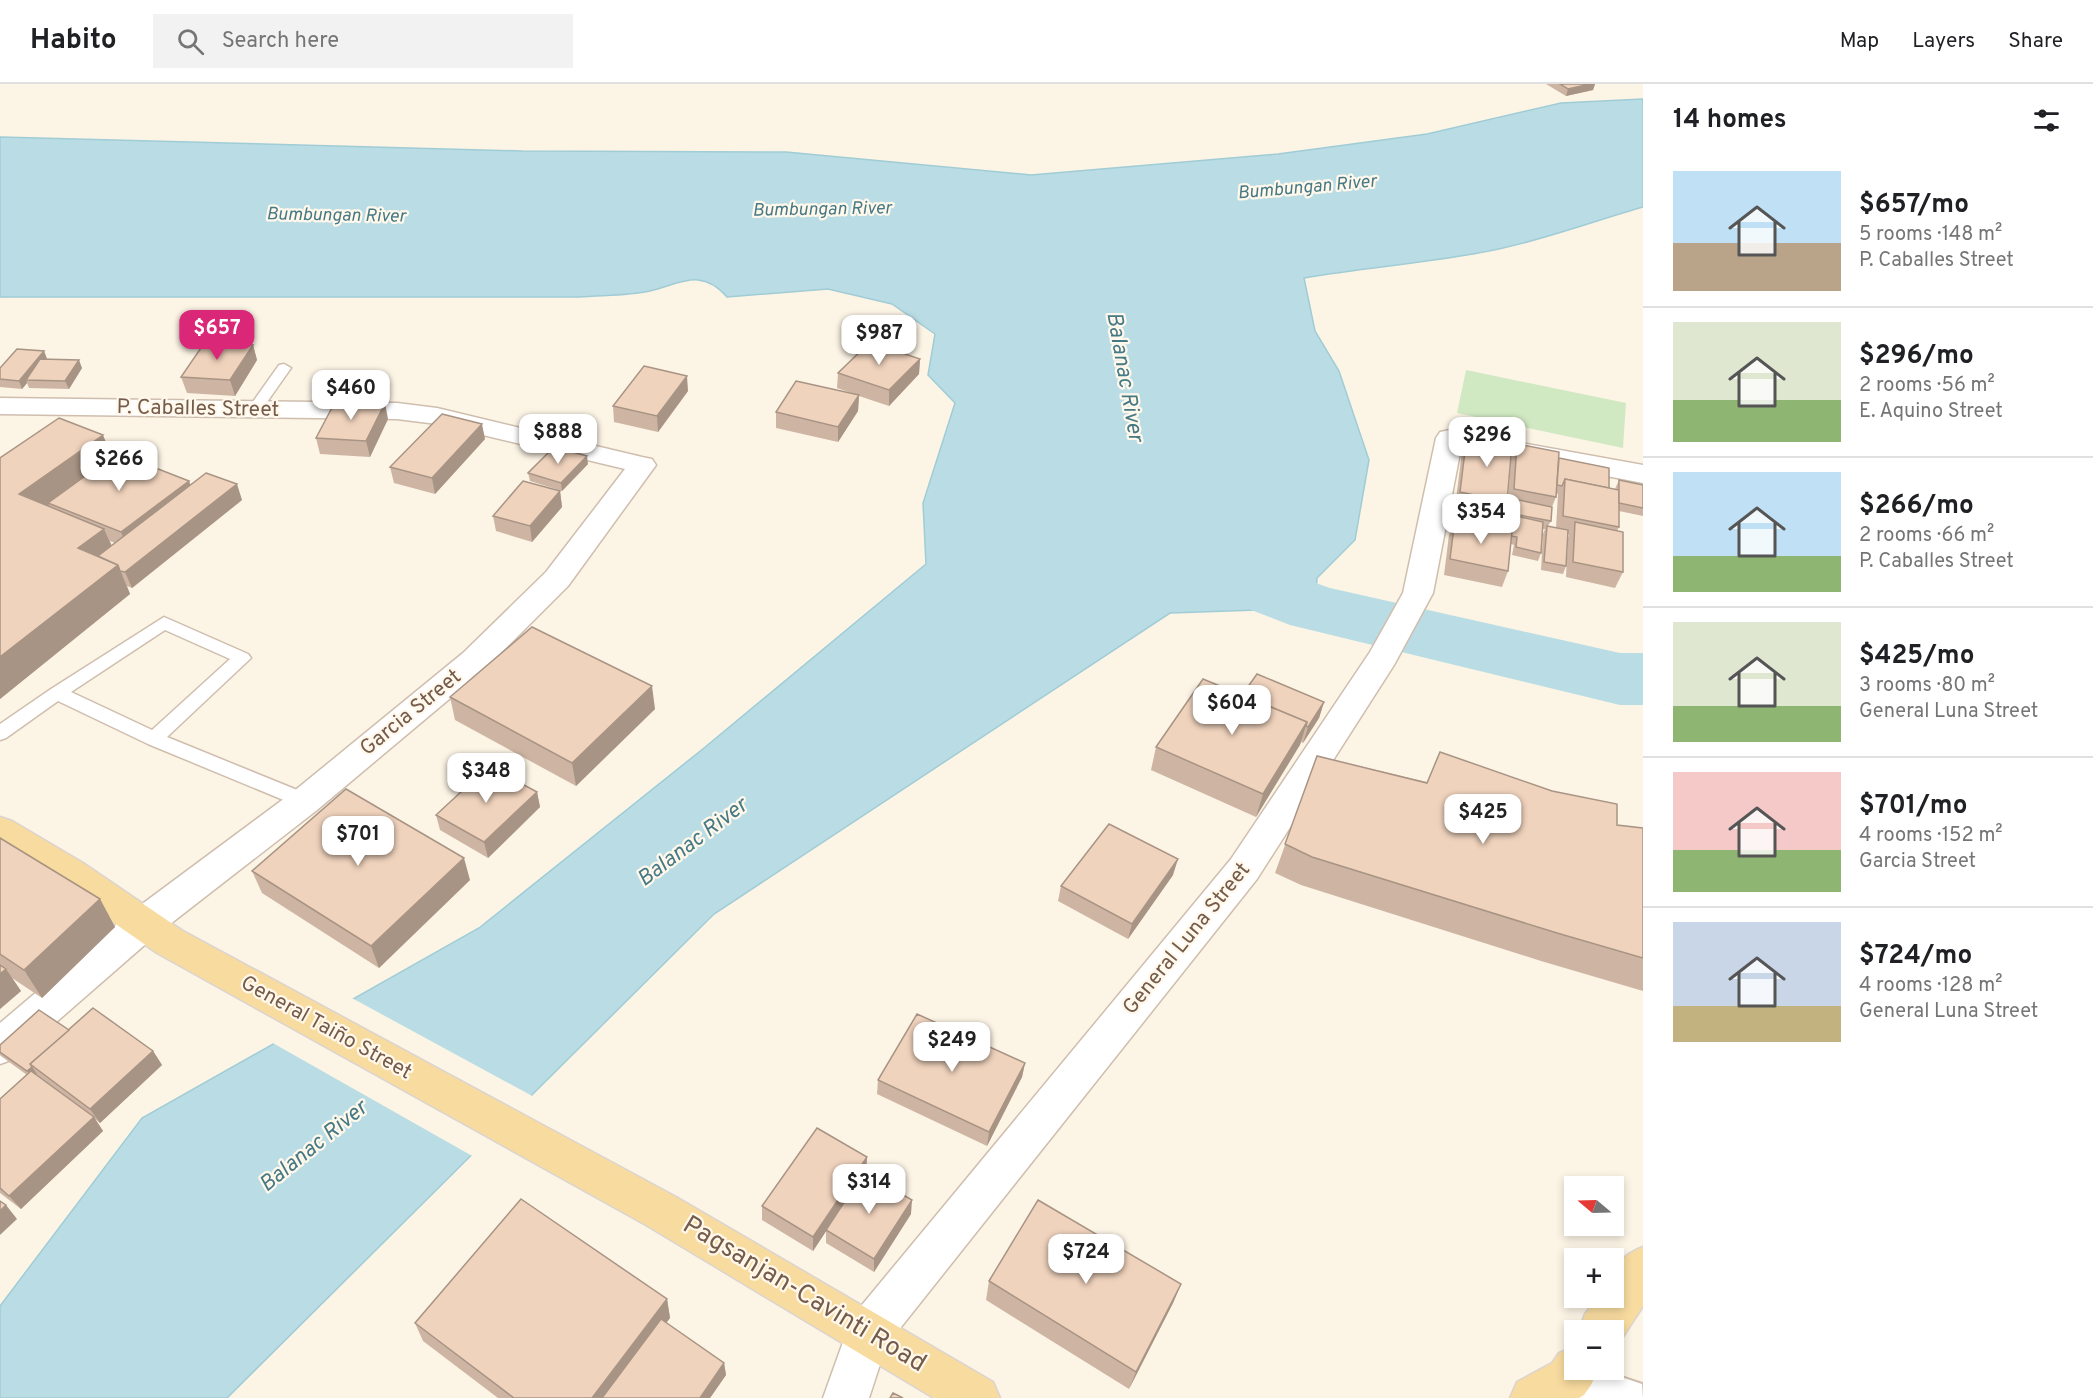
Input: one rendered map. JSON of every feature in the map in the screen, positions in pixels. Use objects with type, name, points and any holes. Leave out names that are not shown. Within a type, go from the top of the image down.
[{"type":"main road","name":"General Taiño Street","points":[[0,830],[70,873],[157,933],[661,1211]]},
{"type":"main road","name":"Pagsanjan-Cavinti Road","points":[[661,1211],[977,1398]]},
{"type":"main road","points":[[1608,1320],[1643,1268]]},
{"type":"street","name":"P. Caballes Street","points":[[0,406],[397,411],[437,416],[642,465]]},
{"type":"street","name":"General Luna Street","points":[[846,1398],[868,1334],[1244,870],[1383,657],[1418,593],[1450,438],[1643,474]]},
{"type":"street","name":"Garcia Street","points":[[0,1047],[157,933],[305,801],[474,661],[557,579],[642,465]]},
{"type":"street","points":[[1559,1382],[1629,1398]]},
{"type":"lane","points":[[255,409],[284,368]]},
{"type":"lane","points":[[0,734],[57,693],[164,623],[242,658],[154,739]]},
{"type":"lane","points":[[57,693],[154,739],[305,801]]},
{"type":"green space","points":[[1466,370],[1626,403],[1623,448],[1457,413]]},
{"type":"water","points":[[1643,99],[1643,207],[1550,236],[1494,250],[1304,278],[1315,331],[1339,371],[1369,460],[1355,540],[1317,578],[1315,608],[1170,613],[714,914],[227,1398],[0,1398],[0,1306],[142,1118],[479,928],[704,748],[926,564],[923,503],[955,403],[928,375],[935,334],[892,304],[828,289],[727,297],[708,282],[690,280],[641,293],[579,297],[0,297],[0,137],[522,151],[786,152],[1031,175],[1278,154],[1427,134],[1561,103]]},
{"type":"pier","points":[[350,997],[534,1097],[474,1157],[271,1042]]},
{"type":"building","points":[[1560,84],[1590,84],[1568,89]]},
{"type":"building","points":[[205,342],[253,345],[230,380],[181,377]]},
{"type":"building","points":[[870,342],[920,359],[889,390],[838,373]]},
{"type":"building","points":[[17,349],[44,351],[19,381],[0,379],[0,368]]},
{"type":"building","points":[[40,359],[79,360],[65,381],[26,380]]},
{"type":"building","points":[[644,366],[687,376],[657,416],[613,406]]},
{"type":"building","points":[[796,381],[859,395],[838,427],[776,412]]},
{"type":"building","points":[[336,400],[385,403],[366,441],[316,438]]},
{"type":"building","points":[[442,414],[482,424],[432,478],[390,467]]},
{"type":"building","points":[[59,418],[103,435],[19,494],[104,529],[78,548],[118,565],[0,657],[0,458]]},
{"type":"building","points":[[1467,435],[1512,444],[1507,502],[1460,492]]},
{"type":"building","points":[[1517,444],[1559,452],[1556,497],[1514,489]]},
{"type":"building","points":[[554,447],[587,456],[561,483],[528,473]]},
{"type":"building","points":[[117,453],[189,481],[121,532],[48,503]]},
{"type":"building","points":[[1559,458],[1609,468],[1609,488],[1565,479],[1562,486],[1557,485]]},
{"type":"building","points":[[206,473],[237,484],[125,572],[120,571],[118,565],[98,556]]},
{"type":"building","points":[[1565,479],[1619,490],[1619,527],[1563,516]]},
{"type":"building","points":[[1619,480],[1643,485],[1643,508],[1619,503]]},
{"type":"building","points":[[523,481],[560,491],[530,526],[493,516]]},
{"type":"building","points":[[1509,498],[1552,507],[1551,521],[1508,513]]},
{"type":"building","points":[[1457,503],[1502,512],[1501,529],[1455,519]]},
{"type":"building","points":[[1507,514],[1543,522],[1541,553],[1516,547],[1517,537],[1511,536],[1512,531],[1505,530]]},
{"type":"building","points":[[1455,519],[1512,531],[1508,571],[1450,559]]},
{"type":"building","points":[[1575,522],[1623,532],[1623,572],[1573,562]]},
{"type":"building","points":[[1547,526],[1568,530],[1566,566],[1544,562]]},
{"type":"building","points":[[532,627],[652,686],[572,763],[450,697]]},
{"type":"building","points":[[1257,674],[1324,702],[1308,727],[1307,722],[1242,695]]},
{"type":"building","points":[[1203,679],[1307,722],[1263,794],[1156,747]]},
{"type":"building","points":[[1440,752],[1552,791],[1617,804],[1617,825],[1643,828],[1643,958],[1312,857],[1285,844],[1317,756],[1427,783]]},
{"type":"building","points":[[489,766],[537,792],[484,842],[436,815]]},
{"type":"building","points":[[346,789],[464,858],[371,946],[252,871]]},
{"type":"building","points":[[1109,824],[1178,859],[1132,924],[1061,886]]},
{"type":"building","points":[[0,838],[100,899],[24,970],[0,954]]},
{"type":"building","points":[[0,965],[6,969],[0,974]]},
{"type":"building","points":[[93,1008],[153,1051],[90,1109],[30,1064]]},
{"type":"building","points":[[39,1010],[69,1030],[30,1064],[32,1067],[27,1071],[0,1052],[0,1045]]},
{"type":"building","points":[[917,1014],[1025,1063],[989,1132],[878,1080]]},
{"type":"building","points":[[31,1071],[94,1117],[9,1196],[0,1188],[0,1099]]},
{"type":"building","points":[[817,1128],[867,1157],[813,1237],[762,1206]]},
{"type":"building","points":[[864,1172],[912,1200],[874,1259],[826,1230]]},
{"type":"building","points":[[521,1199],[667,1299],[592,1398],[514,1398],[415,1323]]},
{"type":"building","points":[[1038,1200],[1181,1284],[1136,1372],[989,1281]]},
{"type":"building","points":[[0,1201],[6,1205],[0,1211]]},
{"type":"building","points":[[661,1319],[724,1363],[700,1398],[602,1398]]},
{"type":"building","points":[[893,1393],[903,1398],[890,1398]]},
{"type":"waterway","points":[[1218,572],[1315,608],[1620,679],[1643,679]]},
{"type":"water label","name":"Bumbungan River","points":[[1307,188]]},
{"type":"water label","name":"Bumbungan River","points":[[822,210]]},
{"type":"water label","name":"Bumbungan River","points":[[336,216]]},
{"type":"water label","name":"Balanac River","points":[[1124,377]]},
{"type":"water label","name":"Balanac River","points":[[693,843]]},
{"type":"water label","name":"Balanac River","points":[[314,1147]]}]
